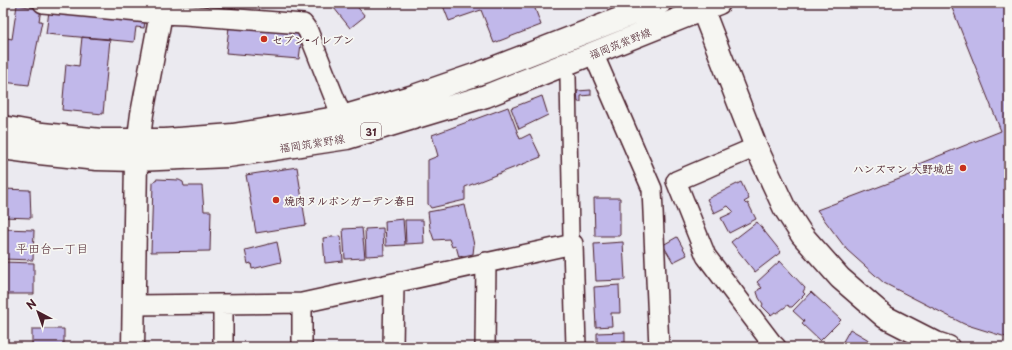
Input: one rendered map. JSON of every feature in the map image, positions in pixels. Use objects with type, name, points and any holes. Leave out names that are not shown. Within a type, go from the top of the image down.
[{"type":"main road","name":"福岡筑紫野線","points":[[3,148],[90,158],[233,136],[342,117],[414,96],[486,71],[660,3]]},
{"type":"main road","points":[[707,5],[756,147],[788,215],[802,235],[840,278],[885,317],[936,343],[948,347]]},
{"type":"main road","name":"福岡筑紫野線","points":[[3,127],[42,134],[93,140],[137,150],[228,156],[347,138],[486,96],[707,5]]},
{"type":"main road","points":[[133,347],[137,150],[162,9]]},
{"type":"street","points":[[43,3],[162,9],[185,15],[303,24],[308,31],[342,117]]},
{"type":"street","points":[[593,53],[652,189],[659,347]]},
{"type":"street","points":[[568,77],[571,236]]},
{"type":"street","points":[[652,189],[676,181],[756,147]]},
{"type":"street","points":[[676,181],[706,256],[771,345]]},
{"type":"street","points":[[134,305],[302,303],[573,244],[576,347]]},
{"type":"street","points":[[486,262],[486,347]]},
{"type":"street","points":[[393,347],[394,284]]},
{"type":"street","points":[[302,303],[302,347]]},
{"type":"street","points":[[223,304],[223,347]]},
{"type":"building","points":[[330,3],[354,3],[365,16],[350,28]]},
{"type":"building","points":[[442,3],[533,3],[541,25],[494,43],[481,10],[449,21]]},
{"type":"building","name":"ハンズマン 大野城店","points":[[950,3],[1009,3],[1009,338],[964,324],[884,283],[847,250],[817,210],[918,172],[916,165],[1001,131]]},
{"type":"building","points":[[17,5],[41,9],[39,21],[42,21],[29,85],[3,82],[3,37],[12,39]]},
{"type":"building","points":[[49,11],[139,17],[145,22],[144,28],[136,27],[134,42],[46,34]]},
{"type":"building","name":"セブン-イレブン","points":[[229,27],[298,34],[301,44],[299,59],[226,53]]},
{"type":"building","points":[[82,37],[110,39],[103,114],[62,110],[66,64],[79,66]]},
{"type":"building","points":[[591,90],[591,95],[581,96],[581,102],[578,102],[577,91]]},
{"type":"building","points":[[542,96],[548,115],[519,129],[511,108]]},
{"type":"building","points":[[508,107],[520,139],[530,134],[541,157],[465,187],[465,200],[431,208],[428,204],[428,160],[438,156],[432,135]]},
{"type":"building","name":"焼肉ヌルボンガーデン春日","points":[[297,167],[306,225],[256,233],[246,175]]},
{"type":"building","points":[[157,179],[179,180],[183,182],[184,186],[202,186],[204,211],[211,211],[210,251],[151,252],[153,183]]},
{"type":"building","points":[[741,182],[749,199],[744,202],[746,204],[748,203],[756,219],[729,233],[721,218],[734,212],[728,206],[714,213],[707,199]]},
{"type":"building","points":[[3,189],[30,190],[31,218],[3,217]]},
{"type":"building","points":[[594,198],[620,198],[620,236],[595,236]]},
{"type":"building","points":[[465,205],[474,245],[473,254],[459,257],[456,246],[452,247],[449,239],[434,240],[430,228],[428,212]]},
{"type":"building","points":[[403,219],[405,245],[386,246],[385,221]]},
{"type":"building","points":[[405,220],[423,220],[424,243],[406,244]]},
{"type":"building","points":[[757,222],[781,252],[755,272],[731,242]]},
{"type":"building","points":[[362,228],[365,258],[345,259],[343,229]]},
{"type":"building","points":[[383,228],[384,255],[366,256],[365,229]]},
{"type":"building","points":[[3,229],[34,230],[33,260],[3,259]]},
{"type":"building","points":[[341,236],[343,261],[325,263],[323,238]]},
{"type":"building","points":[[677,237],[687,255],[673,262],[663,245]]},
{"type":"building","points":[[277,242],[281,262],[252,269],[251,263],[248,264],[245,250]]},
{"type":"building","points":[[623,242],[625,280],[596,281],[594,244]]},
{"type":"building","points":[[780,261],[805,288],[803,292],[805,294],[792,307],[789,307],[788,305],[777,313],[775,312],[771,315],[762,306],[763,304],[757,292],[762,288],[757,282]]},
{"type":"building","points":[[3,262],[34,263],[34,294],[3,294]]},
{"type":"building","points":[[619,285],[620,313],[611,313],[612,326],[596,327],[594,287]]},
{"type":"building","points":[[811,292],[841,320],[820,341],[802,324],[804,321],[793,311]]},
{"type":"building","points":[[32,329],[64,329],[64,347],[32,347]]},
{"type":"building","points":[[850,329],[879,346],[840,347]]},
{"type":"building","points":[[625,332],[625,344],[621,343],[621,347],[597,347],[597,333]]},
{"type":"place","name":"セブン-イレブン","points":[[264,39]]},
{"type":"place","name":"ハンズマン 大野城店","points":[[963,168]]},
{"type":"place","name":"焼肉ヌルボンガーデン春日","points":[[276,200]]},
{"type":"district","name":"平田台一丁目","points":[[52,248]]}]
